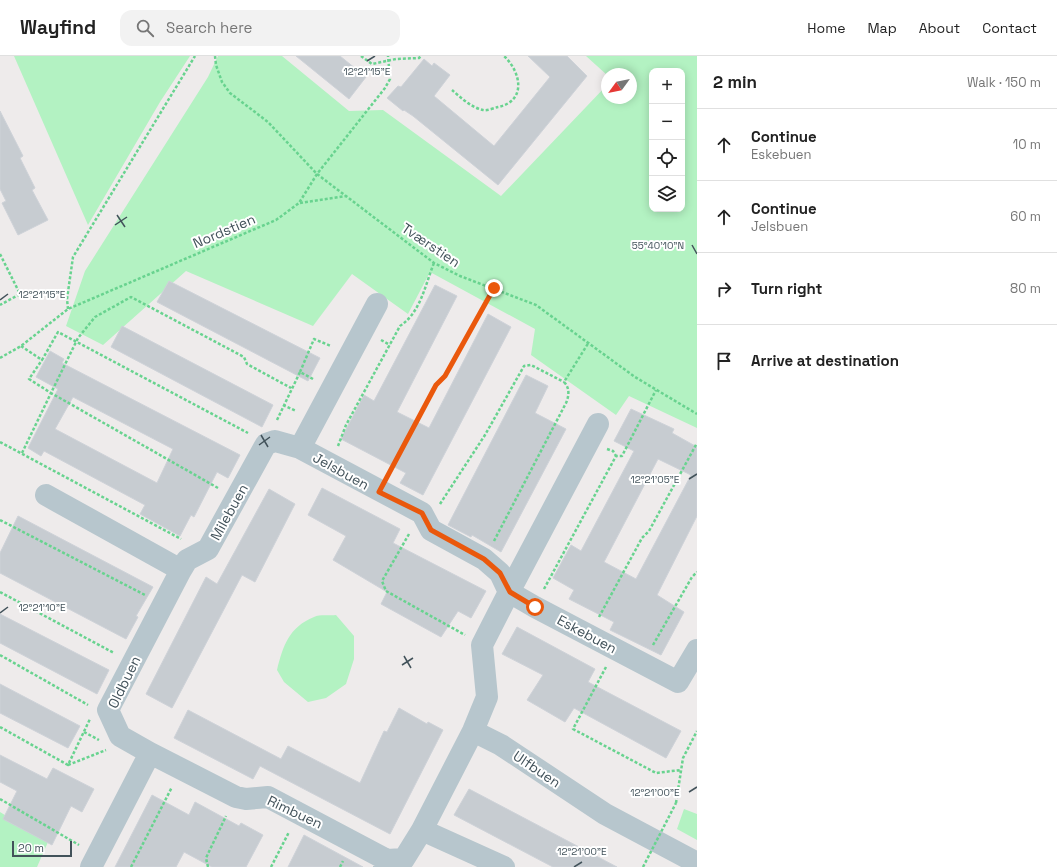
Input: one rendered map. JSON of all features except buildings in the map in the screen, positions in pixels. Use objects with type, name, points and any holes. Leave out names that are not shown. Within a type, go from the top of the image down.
[{"type":"street","name":"Jelsbuen","points":[[377,304],[300,448],[379,492],[422,513],[431,530],[484,559],[500,573],[510,592]]},
{"type":"street","points":[[385,863],[404,859],[422,830],[473,731],[487,697],[482,645],[598,424]]},
{"type":"street","points":[[266,444],[275,441],[300,448]]},
{"type":"street","name":"Milebuen","points":[[181,570],[187,560],[208,549],[266,444]]},
{"type":"street","points":[[46,494],[181,570]]},
{"type":"street","name":"Oldbuen","points":[[150,753],[120,736],[108,710],[181,570]]},
{"type":"street","name":"Eskebuen","points":[[510,592],[535,607],[678,682],[697,650]]},
{"type":"street","name":"Ulfbuen","points":[[473,731],[501,745],[605,814],[697,863]]},
{"type":"street","points":[[94,862],[150,753]]},
{"type":"street","name":"Rimbuen","points":[[150,753],[236,797],[246,799],[268,797],[299,813],[385,863]]},
{"type":"street","points":[[422,830],[504,867]]},
{"type":"path","points":[[68,309],[67,299],[73,257],[195,56]]},
{"type":"path","name":"Tværstien","points":[[215,56],[216,65],[222,82],[230,93],[268,122],[317,174],[434,263],[460,276],[536,305],[656,390],[697,414]]},
{"type":"path","points":[[361,56],[372,64],[419,58],[421,56]]},
{"type":"path","name":"Nordstien","points":[[0,358],[22,346],[68,309],[276,220],[299,203],[317,174],[385,88],[390,79],[388,56]]},
{"type":"path","points":[[452,90],[462,99],[483,111],[504,106],[514,99],[519,81],[512,64],[504,56]]},
{"type":"path","points":[[299,203],[346,196]]},
{"type":"path","points":[[0,254],[20,294],[0,305]]},
{"type":"path","points":[[331,466],[346,425],[400,326],[409,320],[426,290],[426,283],[434,263]]},
{"type":"path","points":[[379,492],[436,385],[445,376],[494,288]]},
{"type":"path","points":[[22,453],[76,341],[96,317],[131,297],[244,357],[247,364],[291,388]]},
{"type":"path","points":[[236,498],[29,379],[58,332],[266,444]]},
{"type":"path","points":[[276,422],[314,339],[350,355]]},
{"type":"path","points":[[564,382],[589,342]]},
{"type":"path","points":[[22,346],[42,360]]},
{"type":"path","points":[[439,506],[485,435],[524,366],[532,365],[564,382],[567,384],[569,396],[566,403],[493,542]]},
{"type":"path","points":[[300,372],[332,388]]},
{"type":"path","points":[[535,607],[616,456],[622,456],[656,390]]},
{"type":"path","points":[[589,635],[642,538],[650,531],[697,443]]},
{"type":"path","points":[[0,520],[151,598]]},
{"type":"path","points":[[428,525],[408,534],[382,581],[386,591],[482,645]]},
{"type":"path","points":[[643,663],[692,576],[697,572]]},
{"type":"path","points":[[0,592],[115,653]]},
{"type":"path","points":[[609,645],[604,658],[607,664],[573,729],[656,773],[681,770]]},
{"type":"path","points":[[0,655],[95,709]]},
{"type":"path","points":[[68,764],[92,714]]},
{"type":"path","points":[[0,727],[68,764],[107,750]]},
{"type":"path","points":[[643,867],[676,804],[683,758],[697,731]]},
{"type":"path","points":[[131,867],[181,769]]},
{"type":"path","points":[[208,867],[206,858],[236,797]]},
{"type":"path","points":[[0,799],[94,862]]},
{"type":"path","points":[[271,867],[299,813]]},
{"type":"green space","points":[[14,56],[190,56],[160,102],[88,225]]},
{"type":"green space","points":[[218,56],[282,56],[349,111],[383,110],[501,196],[601,91],[601,104],[637,104],[637,68],[601,68],[601,70],[586,56],[697,56],[697,428],[629,396],[616,415],[531,355],[535,329],[430,272],[408,314],[352,274],[313,326],[186,271],[103,345],[66,326],[85,271],[208,77]]},
{"type":"green space","points":[[336,615],[354,636],[354,659],[346,684],[326,698],[308,702],[284,682],[277,670],[282,653],[288,638],[305,621],[319,616]]},
{"type":"green space","points":[[684,809],[697,814],[697,840],[677,829]]},
{"type":"green space","points":[[0,812],[48,842],[37,867],[0,867]]},
{"type":"route","points":[[494,288],[445,376],[436,385],[379,492],[422,513],[431,530],[467,548],[484,559],[500,573],[510,592],[535,607]]}]
